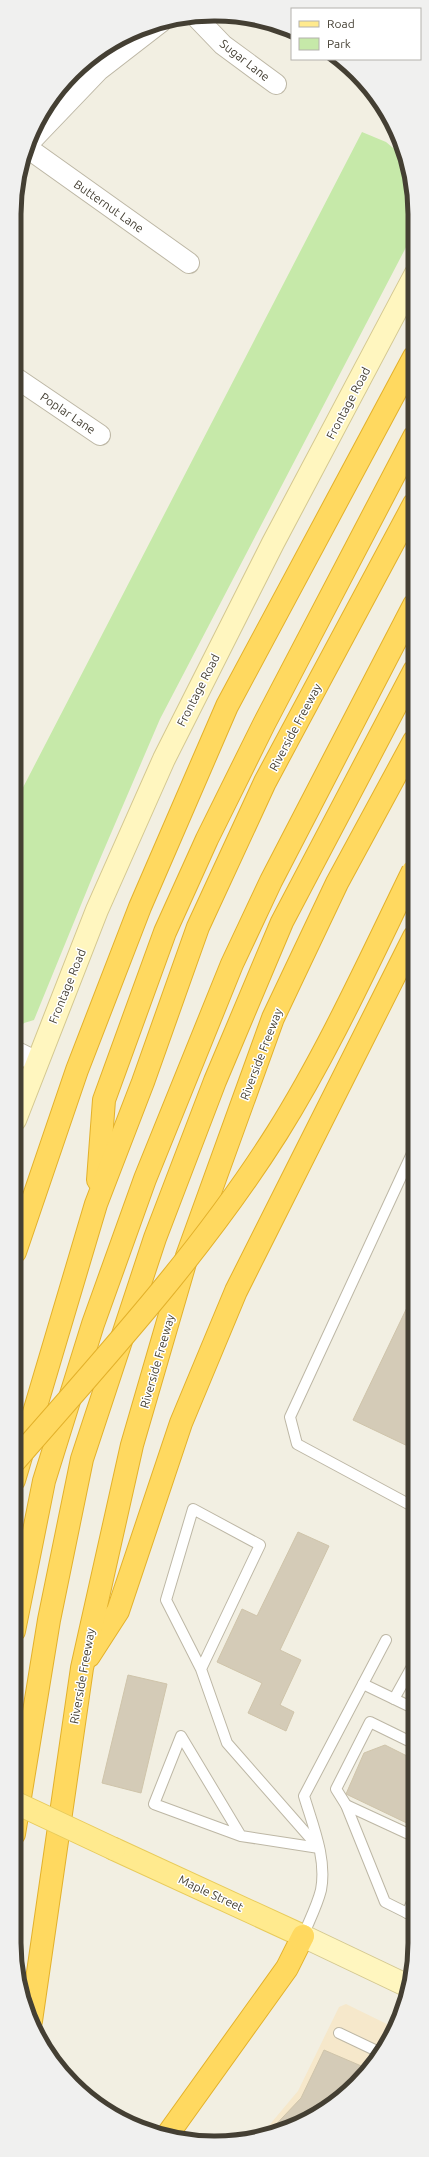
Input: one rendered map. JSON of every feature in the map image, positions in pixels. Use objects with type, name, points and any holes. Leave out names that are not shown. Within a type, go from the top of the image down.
[{"type":"highway","points":[[21,1234],[77,1070],[140,907],[224,713],[408,368]]},
{"type":"highway","points":[[96,1204],[104,1100],[166,932],[206,839],[264,724],[408,448]]},
{"type":"highway","name":"Riverside Freeway","points":[[21,1456],[96,1204],[143,1082],[198,927],[265,782],[408,515]]},
{"type":"highway","points":[[21,1596],[44,1481],[93,1324],[148,1172],[232,964],[271,881],[408,617]]},
{"type":"highway","points":[[21,1791],[49,1620],[82,1459],[155,1238],[215,1080],[282,922],[408,682]]},
{"type":"highway","name":"Riverside Freeway","points":[[33,2009],[82,1668],[132,1445],[187,1256],[273,1018],[337,883],[408,752]]},
{"type":"highway","points":[[21,1454],[174,1276],[244,1182],[277,1132],[312,1073],[408,882]]},
{"type":"highway","points":[[82,1668],[118,1611],[181,1423],[236,1291],[408,949]]},
{"type":"highway","points":[[171,2131],[287,1968],[303,1936]]},
{"type":"main road","name":"Frontage Road","points":[[21,1104],[97,910],[164,758],[270,550],[408,286]]},
{"type":"main road","name":"Maple Street","points":[[21,1805],[403,1984]]},
{"type":"street","name":"Sugar Lane","points":[[201,21],[223,45],[276,84]]},
{"type":"street","points":[[40,132],[99,70],[146,33]]},
{"type":"street","name":"Butternut Lane","points":[[32,151],[189,263]]},
{"type":"street","name":"Poplar Lane","points":[[21,381],[100,435]]},
{"type":"street","points":[[21,1054],[37,1062]]},
{"type":"lane","points":[[408,1162],[290,1417],[297,1444],[408,1504]]},
{"type":"lane","points":[[201,1669],[260,1545],[193,1509],[166,1600],[201,1669],[227,1743],[319,1848]]},
{"type":"lane","points":[[303,1936],[321,1890],[322,1876],[319,1848],[304,1796],[386,1640]]},
{"type":"lane","points":[[394,1699],[408,1674]]},
{"type":"lane","points":[[363,1684],[408,1705]]},
{"type":"lane","points":[[408,1740],[370,1722],[336,1789],[346,1805],[385,1902],[408,1913]]},
{"type":"lane","points":[[241,1836],[181,1736],[154,1804],[241,1836],[319,1848]]},
{"type":"lane","points":[[346,1805],[408,1834]]},
{"type":"lane","points":[[339,2033],[375,2050]]},
{"type":"shaded area","points":[[346,2004],[389,2025],[368,2060],[342,2088],[322,2103],[300,2116],[277,2126],[266,2129],[298,2091],[339,2007]]},
{"type":"green space","points":[[362,132],[386,142],[398,152],[404,177],[408,202],[408,243],[160,719],[94,873],[34,1020],[24,1023],[21,1027],[21,791]]},
{"type":"building","points":[[408,1305],[408,1446],[353,1420]]},
{"type":"building","points":[[298,1532],[329,1546],[280,1650],[301,1660],[280,1705],[294,1712],[286,1731],[248,1713],[262,1683],[217,1662],[242,1609],[257,1616]]},
{"type":"building","points":[[128,1675],[167,1684],[141,1793],[102,1783]]},
{"type":"building","points":[[385,1745],[408,1756],[408,1824],[346,1794],[364,1753]]},
{"type":"building","points":[[324,2050],[363,2067],[342,2088],[322,2103],[300,2116],[274,2127],[301,2098]]}]
